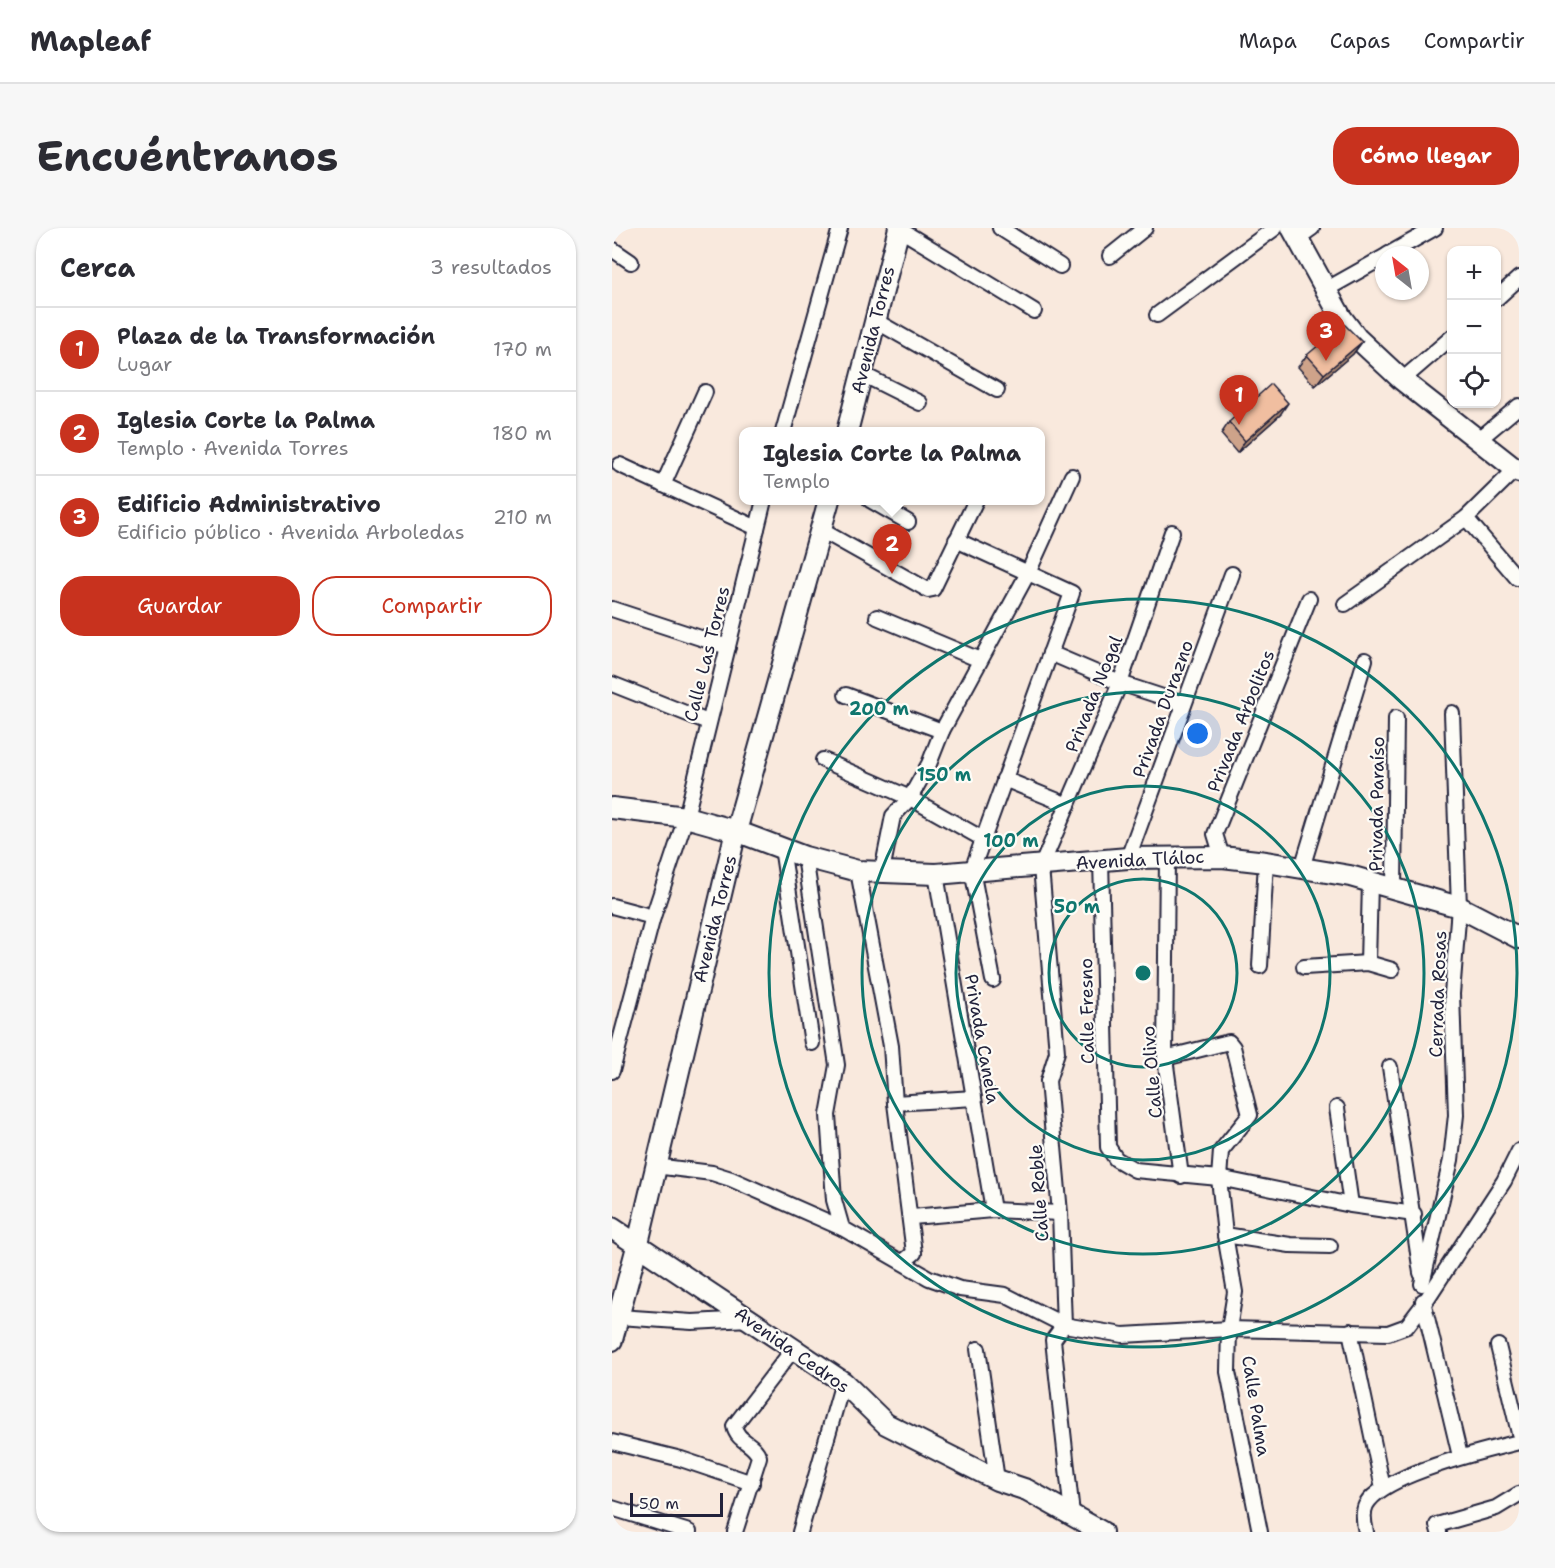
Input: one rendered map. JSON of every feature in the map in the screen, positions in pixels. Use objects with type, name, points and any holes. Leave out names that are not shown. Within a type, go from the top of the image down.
[{"type":"main road","name":"Avenida Torres","points":[[848,427],[899,228]]},
{"type":"main road","points":[[1301,231],[1341,316],[1357,338],[1402,380],[1518,471]]},
{"type":"main road","name":"Avenida Torres","points":[[612,1340],[638,1243],[736,831],[828,505]]},
{"type":"main road","name":"Avenida Tláloc","points":[[612,808],[686,817],[736,831],[805,857],[858,871],[936,874],[1041,867],[1101,859],[1167,857],[1222,857],[1266,862],[1371,882],[1459,907],[1519,938]]},
{"type":"main road","name":"Avenida Cedros","points":[[612,1228],[638,1243],[843,1382],[886,1424],[997,1480],[1027,1490],[1102,1532]]},
{"type":"street","points":[[784,427],[840,228]]},
{"type":"street","points":[[899,228],[1034,311]]},
{"type":"street","points":[[1000,228],[1060,266]]},
{"type":"street","points":[[1110,256],[1145,228]]},
{"type":"street","points":[[1157,315],[1275,228]]},
{"type":"street","points":[[1404,246],[1436,228]]},
{"type":"street","points":[[612,249],[631,262]]},
{"type":"street","points":[[1327,288],[1375,262]]},
{"type":"street","points":[[1501,294],[1519,278]]},
{"type":"street","points":[[874,320],[997,390]]},
{"type":"street","points":[[1402,380],[1447,341]]},
{"type":"street","points":[[862,374],[920,403]]},
{"type":"street","points":[[663,485],[705,392]]},
{"type":"street","points":[[1477,441],[1519,406]]},
{"type":"street","points":[[620,465],[757,528]]},
{"type":"street","points":[[1345,604],[1466,518],[1518,471]]},
{"type":"street","points":[[882,871],[894,816],[910,798],[929,764],[942,731],[1028,573],[1072,476]]},
{"type":"street","name":"Calle Las Torres","points":[[612,1071],[653,917],[686,817],[763,505]]},
{"type":"street","points":[[877,505],[908,522]]},
{"type":"street","points":[[820,530],[928,590],[933,589],[974,505]]},
{"type":"street","points":[[1466,518],[1517,578]]},
{"type":"street","name":"Privada Nogal","points":[[1041,867],[1120,683],[1172,532]]},
{"type":"street","points":[[956,540],[1072,593],[972,870],[993,980]]},
{"type":"street","name":"Privada Durazno","points":[[1128,858],[1232,574]]},
{"type":"street","name":"Privada Arbolitos","points":[[1222,857],[1215,834],[1309,599]]},
{"type":"street","points":[[612,609],[728,647]]},
{"type":"street","points":[[877,617],[980,660]]},
{"type":"street","points":[[1050,653],[1120,683],[1184,704]]},
{"type":"street","points":[[1302,868],[1365,660]]},
{"type":"street","points":[[612,684],[708,722]]},
{"type":"street","points":[[846,695],[942,731]]},
{"type":"street","name":"Cerrada Rosas","points":[[1422,1284],[1451,1160],[1456,1115],[1452,994],[1459,907],[1452,713]]},
{"type":"street","name":"Privada Paraíso","points":[[1394,890],[1396,718]]},
{"type":"street","points":[[824,760],[910,798],[982,839]]},
{"type":"street","points":[[1004,779],[1068,805]]},
{"type":"street","points":[[782,848],[812,1043]]},
{"type":"street","points":[[805,857],[837,1065],[828,1115],[834,1200],[842,1228]]},
{"type":"street","name":"Calle Olivo","points":[[1167,857],[1165,1058],[1181,1176]]},
{"type":"street","name":"Calle Fresno","points":[[1101,859],[1108,1147],[1116,1159],[1135,1170],[1181,1176]]},
{"type":"street","points":[[1260,966],[1266,862]]},
{"type":"street","name":"Calle Roble","points":[[1041,867],[1057,1052],[1048,1081],[1060,1213],[1064,1325],[1053,1340],[1072,1514]]},
{"type":"street","points":[[858,871],[891,1046],[895,1103],[912,1217],[914,1253],[903,1262]]},
{"type":"street","name":"Privada Canela","points":[[936,874],[993,1210]]},
{"type":"street","points":[[1368,963],[1371,882]]},
{"type":"street","points":[[612,906],[653,917]]},
{"type":"street","points":[[1304,967],[1368,963],[1392,970]]},
{"type":"street","name":"Calle Palma","points":[[1165,1058],[1229,1042],[1233,1047],[1250,1114],[1221,1151],[1219,1178],[1225,1235],[1235,1292],[1229,1329],[1228,1372],[1260,1532]]},
{"type":"street","points":[[1390,1067],[1414,1214],[1423,1305],[1460,1456]]},
{"type":"street","points":[[895,1103],[974,1098]]},
{"type":"street","points":[[1336,1108],[1351,1205]]},
{"type":"street","points":[[655,1166],[712,1173],[731,1179],[842,1228],[920,1274],[960,1289],[1005,1295],[1064,1325],[1123,1335],[1229,1329],[1350,1331],[1388,1334],[1407,1326],[1423,1305],[1504,1181],[1519,1151]]},
{"type":"street","points":[[1181,1176],[1219,1178],[1351,1205],[1414,1214]]},
{"type":"street","points":[[912,1217],[993,1210],[1060,1213]]},
{"type":"street","points":[[1225,1235],[1290,1245],[1330,1246]]},
{"type":"street","points":[[619,1317],[692,1322],[749,1319]]},
{"type":"street","points":[[1350,1331],[1383,1488]]},
{"type":"street","points":[[1498,1346],[1519,1433]]},
{"type":"street","points":[[735,1532],[752,1483],[758,1452],[739,1438],[734,1426],[794,1348]]},
{"type":"street","points":[[978,1348],[997,1480]]},
{"type":"street","points":[[800,1532],[843,1382]]},
{"type":"street","points":[[612,1442],[681,1459],[752,1483]]},
{"type":"street","points":[[1366,1532],[1363,1521],[1366,1505],[1383,1488],[1460,1456],[1519,1442]]},
{"type":"street","points":[[1439,1532],[1437,1525],[1497,1508],[1519,1494]]},
{"type":"street","points":[[612,1508],[689,1532]]},
{"type":"building","points":[[1344,324],[1362,342],[1324,374],[1307,355]]},
{"type":"building","points":[[1271,384],[1288,403],[1245,441],[1229,422]]},
{"type":"place","name":"Edificio Administrativo","points":[[1326,361]]},
{"type":"place","name":"Plaza de la Transformación","points":[[1239,425]]},
{"type":"place","name":"Iglesia Corte la Palma","points":[[892,574]]}]
